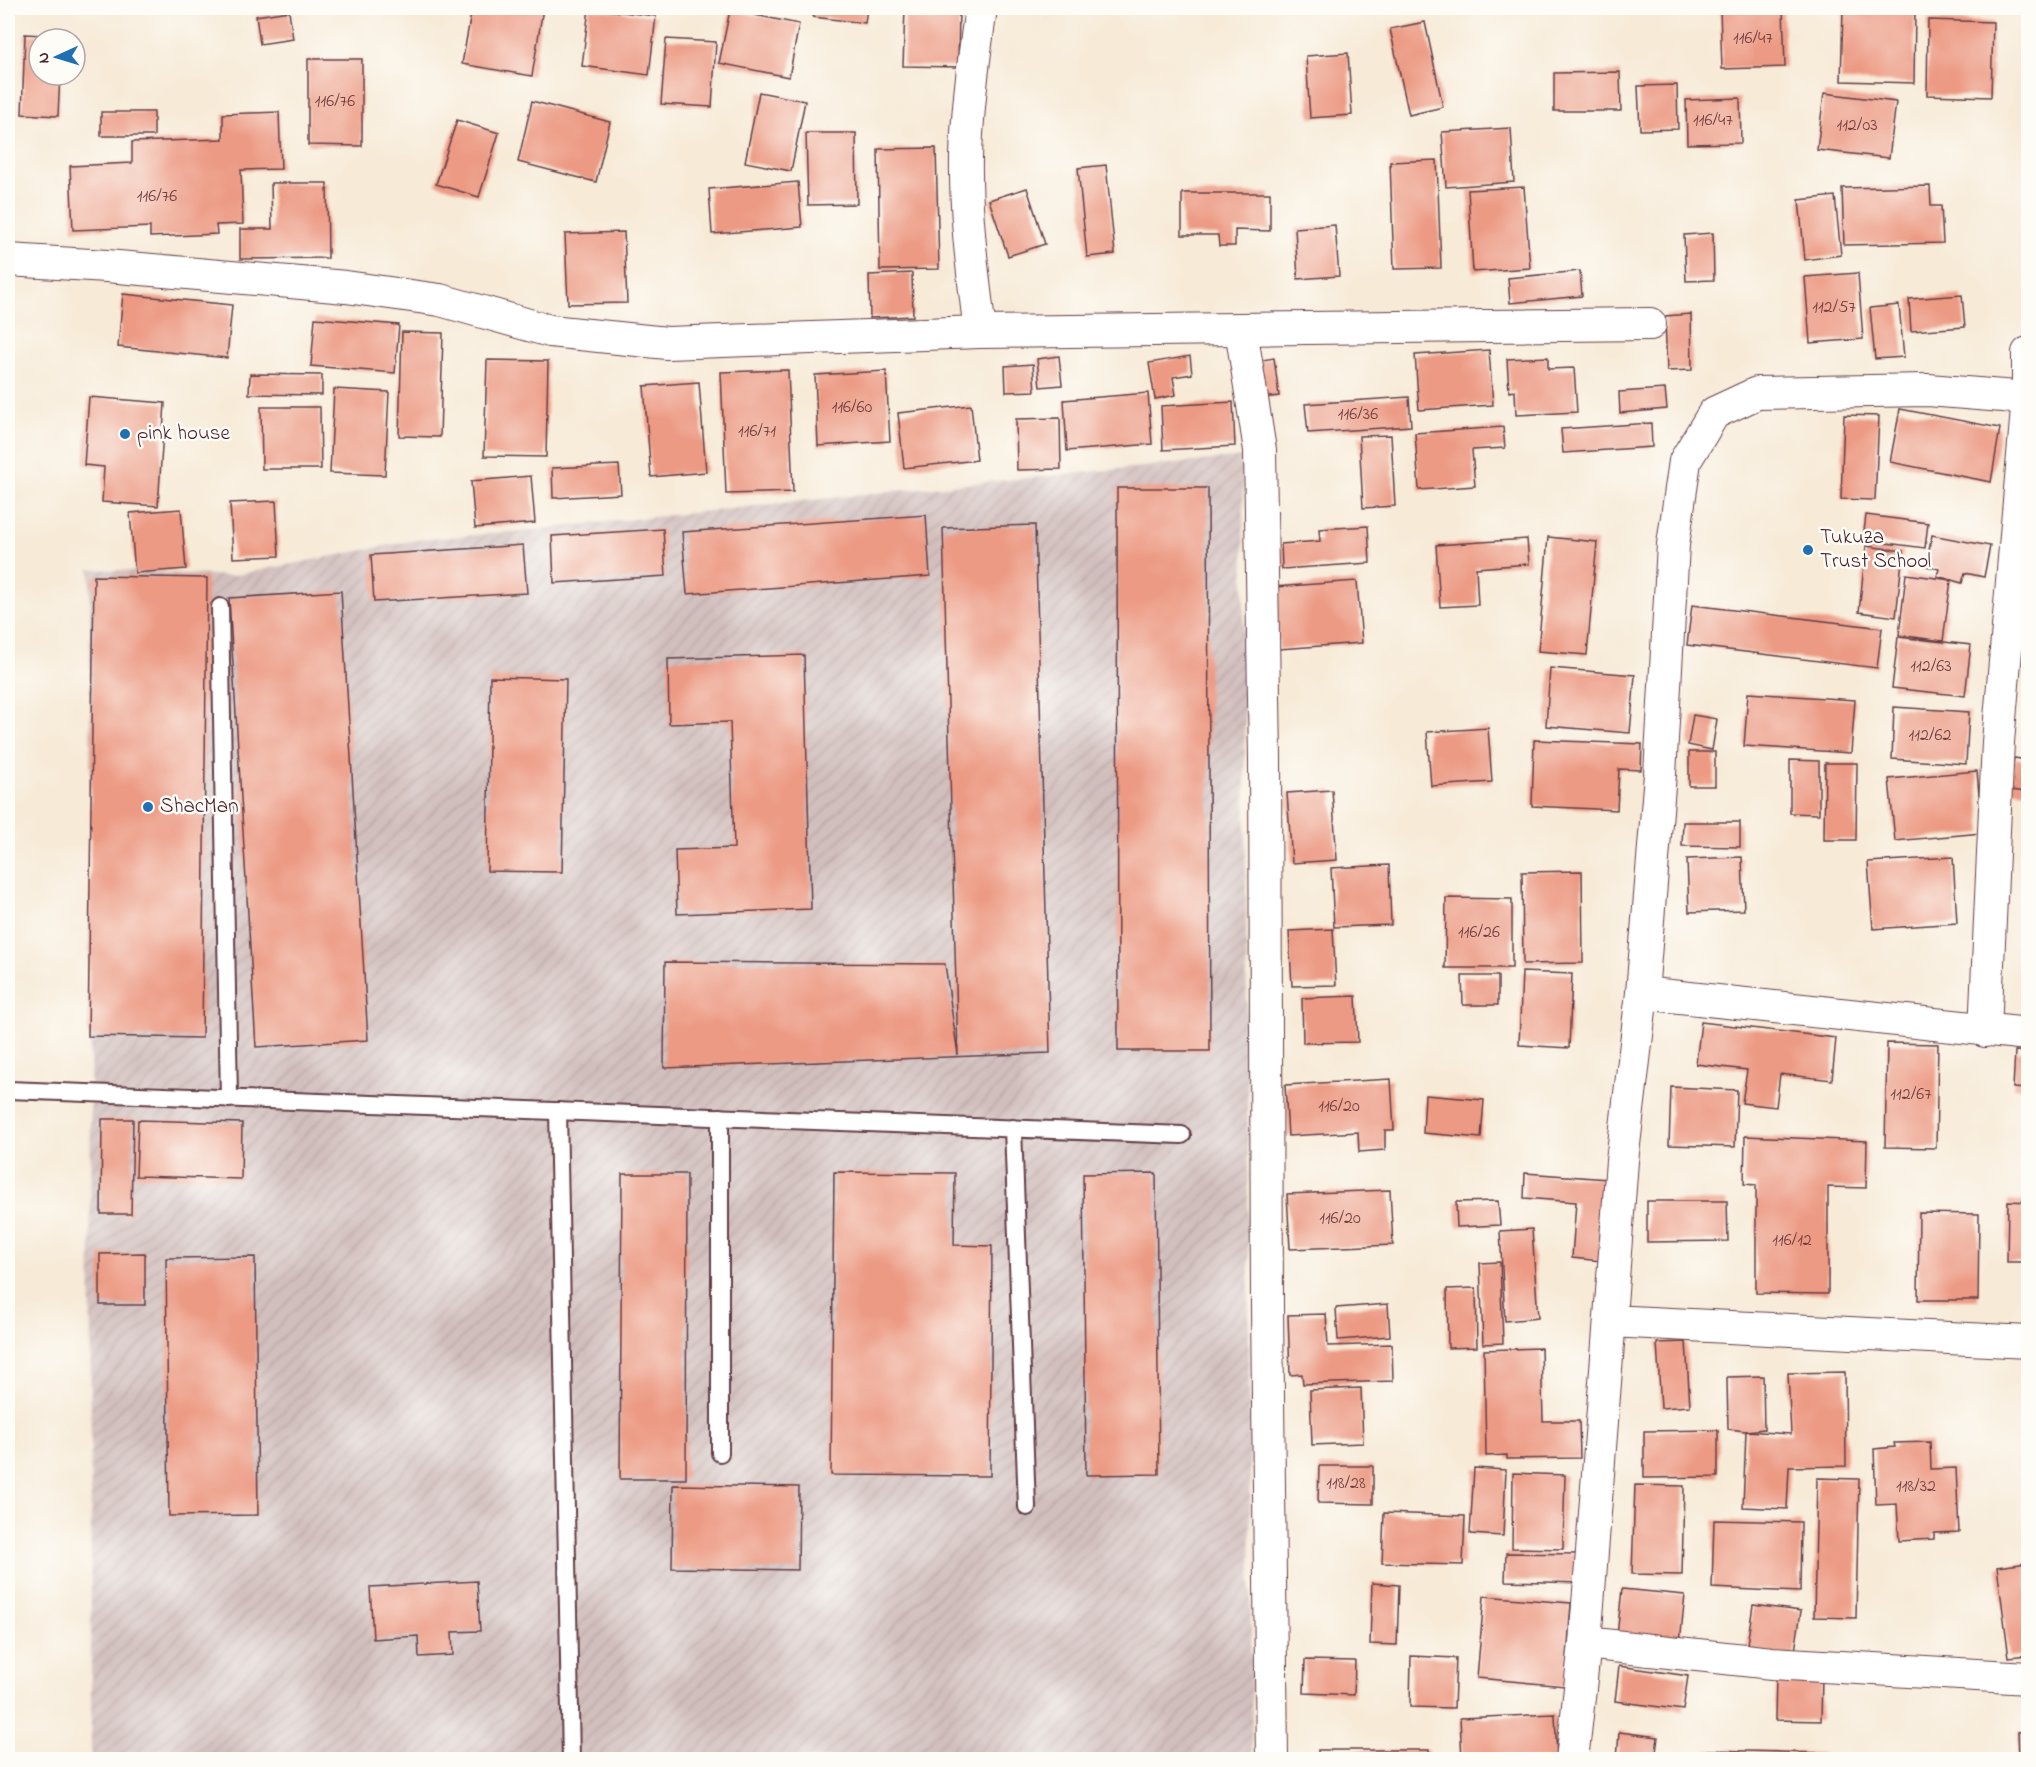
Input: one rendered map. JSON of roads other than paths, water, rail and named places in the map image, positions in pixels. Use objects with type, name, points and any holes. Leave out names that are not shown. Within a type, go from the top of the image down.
[{"type":"street","points":[[980,332],[970,245],[966,158],[981,8]]},
{"type":"street","points":[[8,260],[107,266],[346,287],[440,300],[550,331],[667,343],[980,332],[1650,324]]},
{"type":"street","points":[[1241,329],[1260,462],[1265,759],[1267,1318],[1272,1760]]},
{"type":"street","points":[[1985,1031],[1998,742],[2028,398],[2028,353]]},
{"type":"street","points":[[1572,1760],[1586,1643],[1622,1161],[1642,993],[1660,774],[1673,544],[1685,461],[1714,413],[1757,393],[1929,390],[2028,398]]},
{"type":"street","points":[[1642,993],[2028,1034]]},
{"type":"street","points":[[1610,1321],[2028,1342]]},
{"type":"street","points":[[1586,1643],[1772,1663],[2028,1678]]},
{"type":"lane","points":[[220,607],[229,1099]]},
{"type":"lane","points":[[8,1090],[1182,1135]]},
{"type":"lane","points":[[558,1111],[571,1760]]},
{"type":"lane","points":[[720,1117],[720,1453]]},
{"type":"lane","points":[[1013,1128],[1027,1507]]},
{"type":"place","name":"pink house","points":[[125,434]]},
{"type":"place","name":"Tukuza Trust School","points":[[1808,550]]},
{"type":"place","name":"ShacMan","points":[[148,807]]}]
